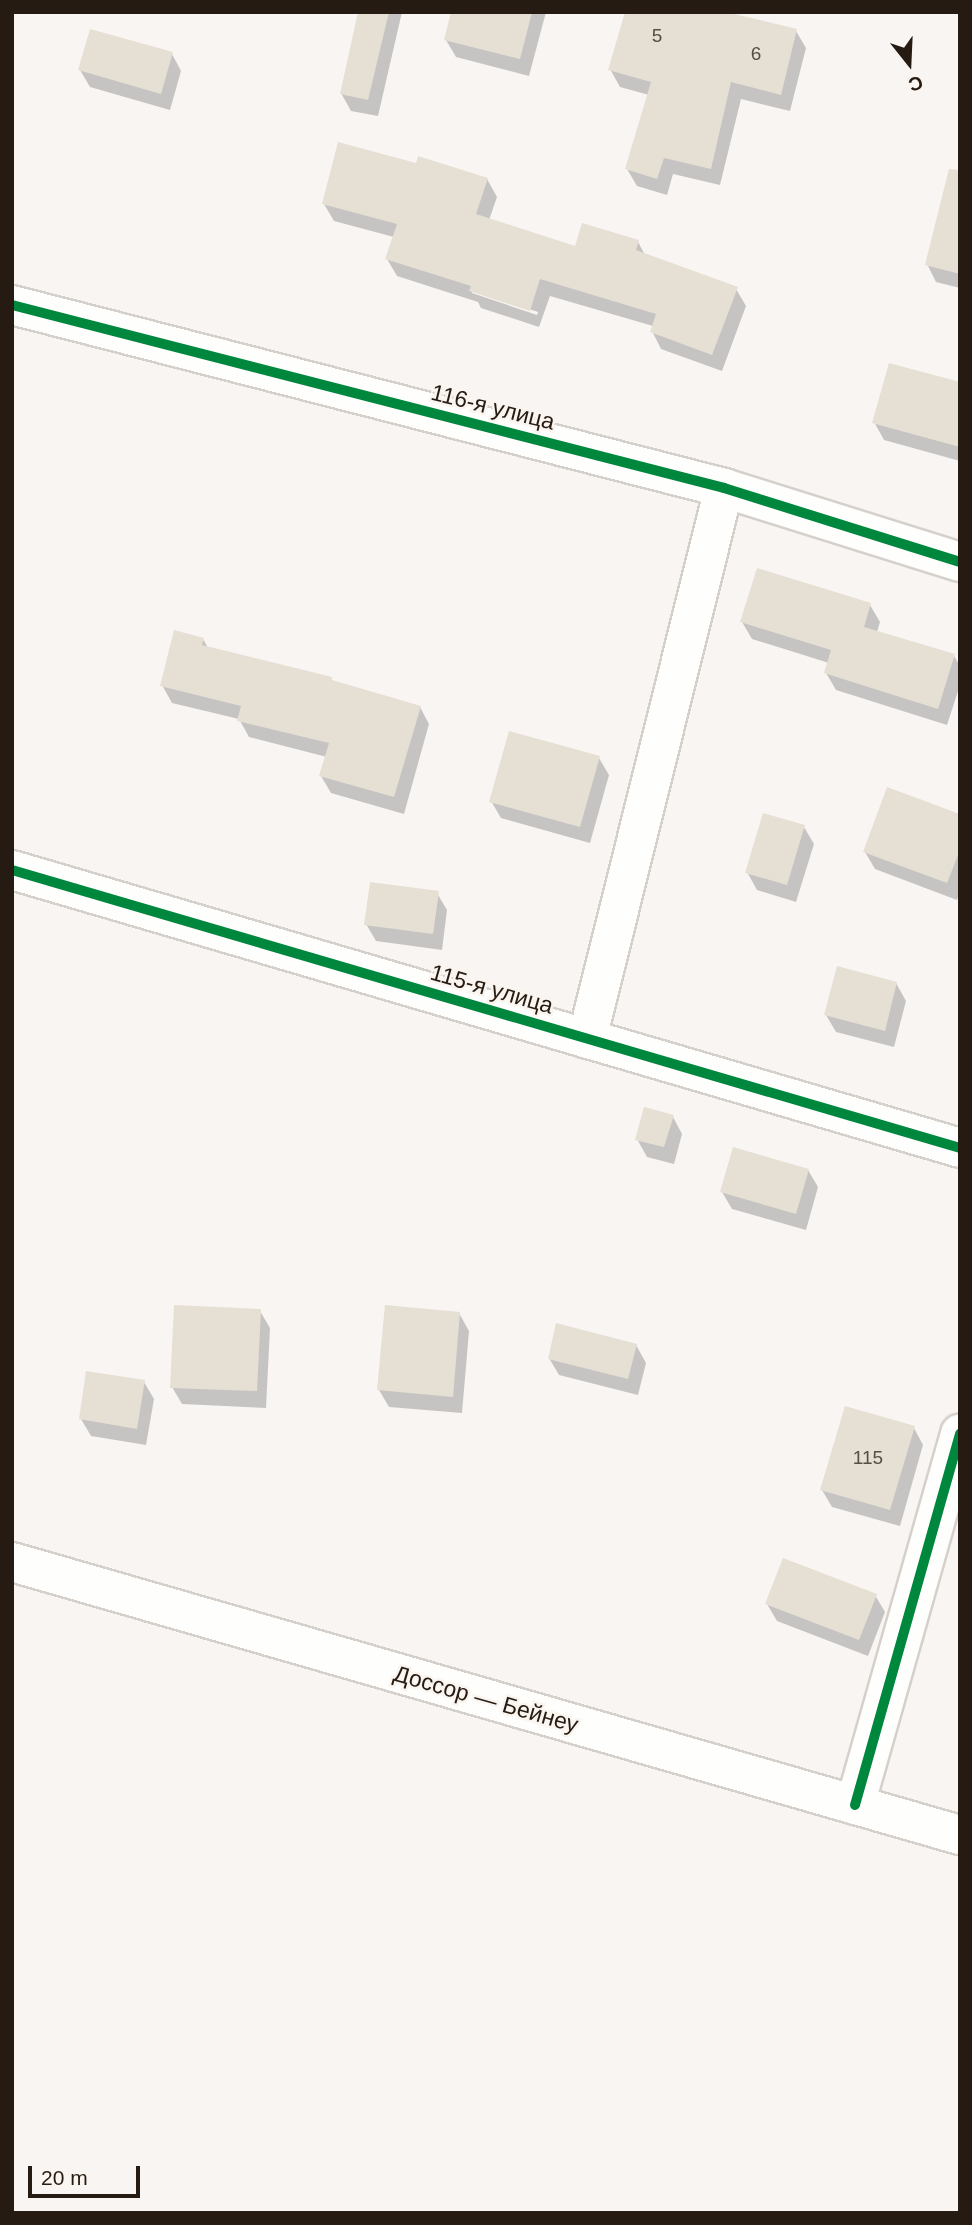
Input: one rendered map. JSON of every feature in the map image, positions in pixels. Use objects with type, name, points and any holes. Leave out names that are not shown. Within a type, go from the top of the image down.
[{"type":"main road","name":"116-я улица","points":[[12,305],[724,488],[960,562]]},
{"type":"main road","points":[[587,1039],[724,488]]},
{"type":"main road","name":"115-я улица","points":[[12,870],[960,1148]]},
{"type":"main road","points":[[855,1805],[960,1434]]},
{"type":"main road","name":"Доссор — Бейнеу","points":[[12,1562],[960,1835]]},
{"type":"building","points":[[358,12],[389,12],[368,100],[340,94]]},
{"type":"building","points":[[451,12],[532,12],[520,59],[444,40]]},
{"type":"building","points":[[625,12],[726,12],[797,29],[781,95],[731,82],[711,169],[664,158],[657,179],[625,169],[651,82],[608,70]]},
{"type":"building","points":[[90,29],[173,52],[161,94],[78,70]]},
{"type":"building","points":[[338,142],[416,163],[418,156],[488,178],[476,214],[575,246],[582,223],[639,240],[636,250],[738,287],[712,355],[650,332],[656,314],[540,279],[530,311],[469,291],[471,286],[385,259],[397,224],[322,204]]},
{"type":"building","points":[[949,169],[960,170],[960,274],[925,265]]},
{"type":"building","points":[[889,363],[960,382],[960,447],[872,423]]},
{"type":"building","points":[[757,568],[871,603],[864,627],[955,654],[938,709],[824,673],[831,650],[740,622]]},
{"type":"building","points":[[174,630],[204,638],[202,645],[332,677],[332,680],[421,706],[394,797],[319,776],[329,743],[237,721],[241,706],[160,686]]},
{"type":"building","points":[[509,731],[600,756],[580,827],[489,802]]},
{"type":"building","points":[[887,787],[960,814],[960,850],[947,883],[863,852]]},
{"type":"building","points":[[763,813],[805,825],[787,885],[745,873]]},
{"type":"building","points":[[370,882],[439,891],[433,934],[364,925]]},
{"type":"building","points":[[837,966],[897,982],[885,1031],[824,1015]]},
{"type":"building","points":[[644,1107],[674,1115],[664,1147],[635,1140]]},
{"type":"building","points":[[733,1147],[809,1169],[796,1214],[720,1192]]},
{"type":"building","points":[[174,1305],[261,1309],[257,1391],[170,1388]]},
{"type":"building","points":[[385,1305],[460,1312],[453,1397],[377,1390]]},
{"type":"building","points":[[556,1323],[637,1344],[628,1379],[548,1359]]},
{"type":"building","points":[[86,1371],[145,1380],[137,1429],[79,1419]]},
{"type":"building","points":[[845,1406],[915,1426],[890,1510],[820,1490]]},
{"type":"building","points":[[783,1558],[877,1594],[859,1640],[765,1604]]},
{"type":"cycle path","points":[[12,305],[724,488],[960,562]]},
{"type":"cycle path","points":[[12,870],[960,1148]]},
{"type":"cycle path","points":[[855,1805],[960,1434]]}]
